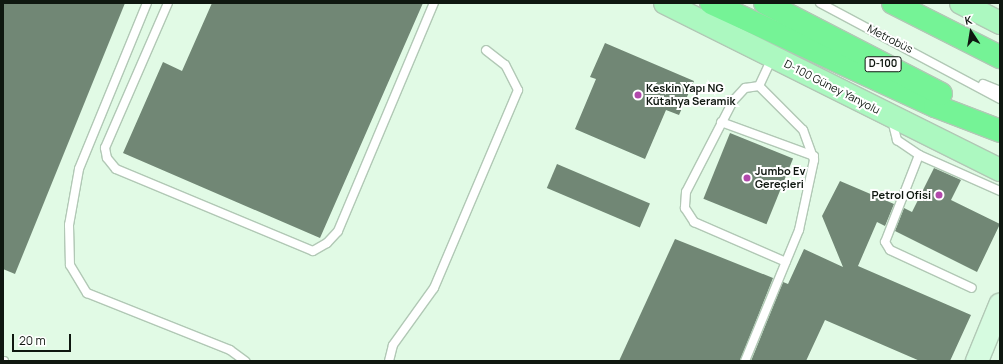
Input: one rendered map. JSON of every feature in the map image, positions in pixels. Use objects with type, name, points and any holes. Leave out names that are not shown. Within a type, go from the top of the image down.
[{"type":"highway","points":[[711,3],[934,106],[1000,131]]},
{"type":"highway","name":"D-100","points":[[765,3],[1000,125]]},
{"type":"highway","points":[[893,3],[1000,57]]},
{"type":"main road","name":"D-100 Güney Yanyolu","points":[[665,3],[773,56],[892,118],[1000,170]]},
{"type":"main road","points":[[961,3],[1000,23]]},
{"type":"street","points":[[978,361],[1000,305]]},
{"type":"lane","points":[[147,3],[79,169],[69,225],[70,265],[87,293],[230,350],[245,361]]},
{"type":"lane","points":[[168,3],[105,148],[107,158],[116,169],[313,250],[328,243],[338,231],[434,3]]},
{"type":"lane","name":"Metrobüs","points":[[820,3],[960,75],[1000,99]]},
{"type":"lane","points":[[389,361],[393,345],[434,288],[518,90],[505,65],[486,50]]},
{"type":"lane","points":[[759,86],[773,56]]},
{"type":"lane","name":"Metrobüs","points":[[960,75],[1000,91]]},
{"type":"lane","points":[[759,86],[745,88],[732,101],[686,192],[685,208],[694,222],[786,262]]},
{"type":"lane","points":[[745,361],[799,230],[814,156],[803,130],[759,86]]},
{"type":"lane","points":[[892,118],[897,140],[919,155],[1000,191]]},
{"type":"lane","points":[[721,122],[814,156]]},
{"type":"lane","points":[[919,155],[885,242],[890,250],[972,288]]},
{"type":"building","points":[[3,3],[125,3],[15,274],[3,269]]},
{"type":"building","points":[[212,3],[423,3],[320,238],[123,153],[163,62],[182,71]]},
{"type":"building","name":"Keskin Yapı NG Kütahya Seramik","points":[[605,43],[694,81],[679,115],[666,110],[645,159],[575,129],[596,79],[590,77]]},
{"type":"building","name":"Jumbo Ev Gereçleri","points":[[730,133],[793,158],[766,224],[703,199]]},
{"type":"building","points":[[557,164],[650,203],[640,227],[547,188]]},
{"type":"building","points":[[934,168],[961,180],[951,200],[1000,224],[977,272],[895,231],[904,208],[912,212]]},
{"type":"building","points":[[840,181],[894,204],[885,226],[877,222],[858,266],[971,315],[950,361],[920,361],[825,320],[806,361],[751,361],[783,282],[788,284],[804,249],[843,267],[822,216]]},
{"type":"building","points":[[675,239],[773,278],[740,361],[619,361]]},
{"type":"place","name":"Keskin Yapı NG Kütahya Seramik","points":[[638,95]]},
{"type":"place","name":"Jumbo Ev Gereçleri","points":[[747,178]]},
{"type":"place","name":"Petrol Ofisi","points":[[939,195]]}]
